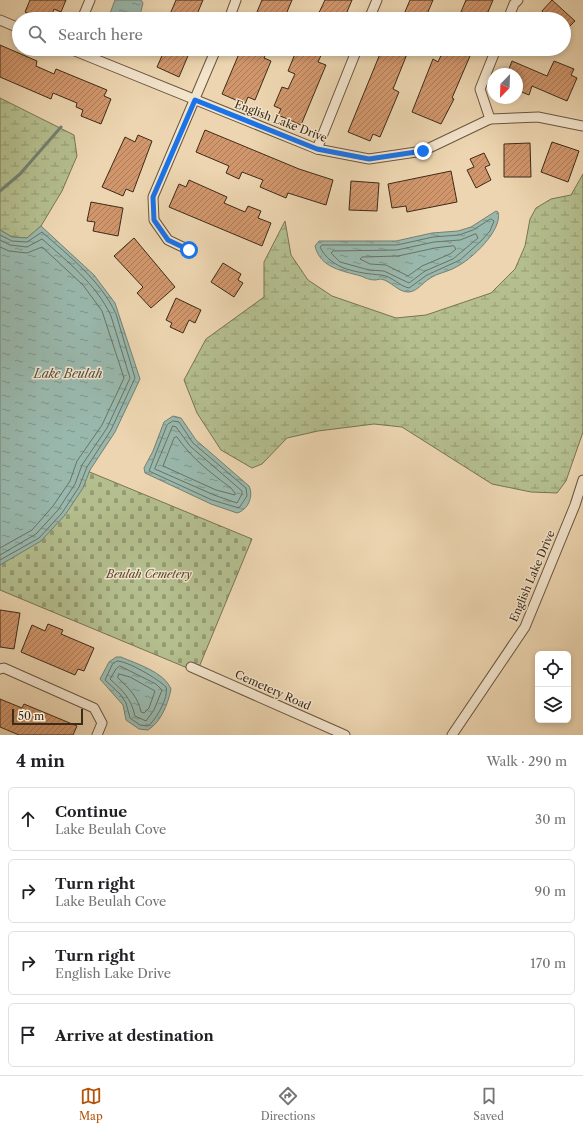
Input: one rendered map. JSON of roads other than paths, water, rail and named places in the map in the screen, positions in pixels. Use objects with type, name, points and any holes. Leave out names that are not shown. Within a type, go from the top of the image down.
[{"type":"street","points":[[85,12],[90,0]]},
{"type":"street","points":[[232,12],[236,0]]},
{"type":"street","points":[[372,12],[377,0]]},
{"type":"street","points":[[511,12],[514,4],[518,0]]},
{"type":"street","points":[[0,20],[12,25]]},
{"type":"street","name":"English Lake Drive","points":[[87,56],[317,149],[369,159],[423,151],[490,119],[538,117],[583,126]]},
{"type":"street","points":[[189,250],[168,240],[154,220],[153,197],[213,56]]},
{"type":"street","points":[[317,149],[354,56]]},
{"type":"street","points":[[490,119],[480,89],[493,56]]},
{"type":"street","name":"English Lake Drive","points":[[452,735],[525,627],[575,505],[583,480]]},
{"type":"street","name":"Cemetery Road","points":[[191,667],[345,735]]},
{"type":"street","points":[[0,669],[4,668],[94,708],[102,723],[97,735]]},
{"type":"water","points":[[115,0],[141,0],[143,3],[141,12],[111,12]]},
{"type":"water","points":[[496,211],[498,212],[498,219],[496,227],[484,244],[470,258],[453,269],[432,277],[411,292],[404,292],[385,280],[369,279],[333,267],[322,259],[315,246],[319,241],[396,241],[432,233],[458,231],[471,227]]},
{"type":"water","name":"Lake Beulah","points":[[41,226],[94,275],[115,303],[140,379],[115,432],[90,470],[83,488],[65,515],[41,541],[0,565],[0,230],[12,237],[27,238]]},
{"type":"water","points":[[173,416],[181,418],[196,440],[249,486],[251,494],[249,502],[244,509],[237,513],[211,504],[145,473],[144,468],[153,451],[164,422]]},
{"type":"water","points":[[116,657],[121,657],[156,673],[171,689],[163,712],[153,727],[148,730],[139,729],[126,720],[123,705],[100,679],[109,662]]},
{"type":"waterway","points":[[0,191],[20,174],[61,127]]},
{"type":"park label","name":"Beulah Cemetery","points":[[149,574]]}]
